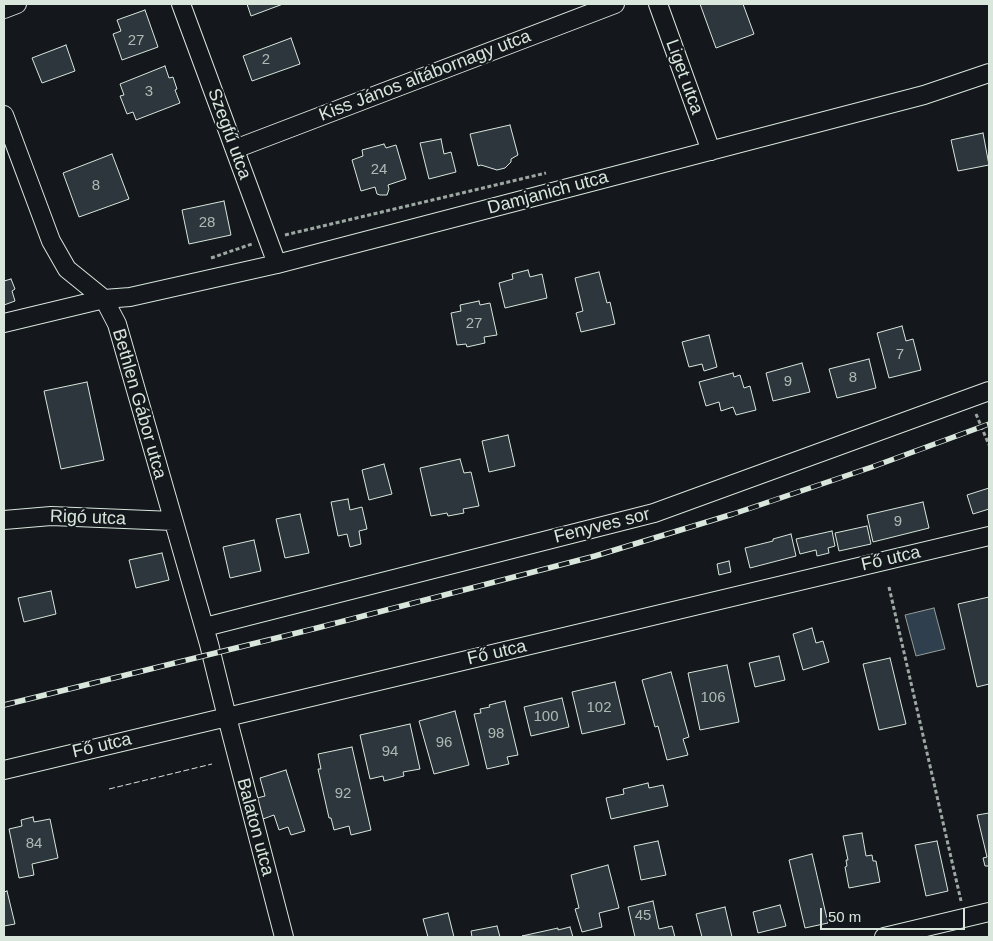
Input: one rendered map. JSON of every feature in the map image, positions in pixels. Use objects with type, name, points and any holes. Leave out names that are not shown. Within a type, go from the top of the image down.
[{"type":"street","points":[[4,9],[17,4]]},
{"type":"street","name":"Szegfű utca","points":[[181,4],[277,264]]},
{"type":"street","name":"Kiss János altábornagy utca","points":[[235,149],[616,4]]},
{"type":"street","name":"Liget utca","points":[[658,4],[711,151]]},
{"type":"street","name":"Damjanich utca","points":[[4,322],[104,299],[130,297],[277,264],[924,95],[989,72]]},
{"type":"street","name":"Bethlen Gábor utca","points":[[4,115],[51,241],[67,269],[104,299],[117,324],[205,626],[226,717]]},
{"type":"street","name":"Fenyves sor","points":[[205,626],[654,513],[989,391]]},
{"type":"street","name":"Rigó utca","points":[[4,520],[51,516],[173,521]]},
{"type":"street","name":"Fő utca","points":[[4,770],[989,536]]},
{"type":"street","name":"Balaton utca","points":[[226,717],[284,937]]},
{"type":"street","points":[[884,937],[989,912]]},
{"type":"path","points":[[968,399],[989,442]]},
{"type":"path","points":[[889,587],[964,918]]},
{"type":"water","points":[[934,608],[945,649],[916,656],[905,615]]},
{"type":"building","points":[[247,4],[283,4],[251,16]]},
{"type":"building","points":[[700,4],[743,4],[754,34],[716,48]]},
{"type":"building","points":[[145,10],[158,47],[122,60],[113,34],[121,31],[117,20]]},
{"type":"building","points":[[291,38],[300,64],[252,81],[243,56]]},
{"type":"building","points":[[66,45],[75,71],[42,83],[32,58]]},
{"type":"building","points":[[165,66],[169,78],[173,77],[180,103],[136,120],[133,112],[127,114],[120,96],[124,95],[120,84]]},
{"type":"building","points":[[510,125],[518,155],[511,159],[511,162],[505,168],[497,170],[481,165],[478,166],[470,134]]},
{"type":"building","points":[[983,133],[989,165],[958,171],[951,140]]},
{"type":"building","points":[[441,139],[444,154],[451,152],[456,172],[429,179],[420,143]]},
{"type":"building","points":[[384,144],[386,148],[396,145],[406,179],[388,185],[387,195],[377,194],[375,187],[361,191],[352,160],[363,156],[362,150]]},
{"type":"building","points":[[112,154],[129,199],[79,217],[63,173]]},
{"type":"building","points":[[224,201],[231,235],[189,244],[182,210]]},
{"type":"building","points":[[528,270],[530,277],[542,274],[547,298],[505,308],[499,283],[513,279],[512,274]]},
{"type":"building","points":[[599,272],[607,303],[610,302],[615,324],[581,332],[576,313],[583,311],[575,278]]},
{"type":"building","points":[[11,279],[15,289],[12,291],[15,301],[4,305],[4,281]]},
{"type":"building","points":[[479,301],[480,305],[490,303],[497,335],[484,337],[485,343],[467,347],[466,344],[457,345],[451,313],[461,311],[460,305]]},
{"type":"building","points":[[902,326],[906,341],[913,339],[921,370],[889,378],[877,333]]},
{"type":"building","points":[[709,335],[717,367],[704,371],[702,364],[689,367],[682,342]]},
{"type":"building","points":[[869,359],[876,388],[837,398],[829,369]]},
{"type":"building","points":[[802,363],[810,392],[773,401],[766,373]]},
{"type":"building","points":[[733,373],[734,377],[740,375],[744,388],[750,386],[756,410],[736,415],[733,407],[721,411],[719,402],[706,406],[699,382]]},
{"type":"building","points":[[87,382],[104,460],[61,469],[44,391]]},
{"type":"building","points":[[508,435],[515,466],[489,472],[482,441]]},
{"type":"building","points":[[460,459],[464,473],[471,472],[479,506],[463,509],[464,513],[448,516],[447,513],[431,516],[420,468]]},
{"type":"building","points":[[384,464],[392,494],[369,500],[362,470]]},
{"type":"building","points":[[989,488],[989,509],[973,514],[967,495]]},
{"type":"building","points":[[348,499],[350,510],[362,507],[367,529],[359,531],[361,544],[350,547],[347,534],[338,536],[331,502]]},
{"type":"building","points":[[923,502],[929,528],[873,542],[867,515]]},
{"type":"building","points":[[300,514],[309,553],[285,558],[276,519]]},
{"type":"building","points":[[867,526],[871,544],[839,551],[835,533]]},
{"type":"building","points":[[832,531],[835,546],[828,548],[829,553],[817,556],[816,550],[800,554],[796,539]]},
{"type":"building","points":[[791,534],[796,556],[750,568],[745,548]]},
{"type":"building","points":[[254,540],[261,571],[230,578],[223,547]]},
{"type":"building","points":[[162,553],[169,580],[136,588],[129,560]]},
{"type":"building","points":[[729,561],[731,572],[719,575],[717,564]]},
{"type":"building","points":[[51,591],[56,614],[24,622],[18,598]]},
{"type":"building","points":[[989,597],[989,684],[977,687],[958,604]]},
{"type":"building","points":[[812,628],[816,643],[823,641],[829,662],[803,670],[793,634]]},
{"type":"building","points":[[779,656],[785,680],[755,687],[749,663]]},
{"type":"building","points":[[890,658],[906,724],[879,730],[863,664]]},
{"type":"building","points":[[727,665],[739,722],[700,730],[688,673]]},
{"type":"building","points":[[671,672],[689,737],[683,739],[688,755],[667,760],[658,726],[655,727],[642,680]]},
{"type":"building","points":[[615,682],[625,724],[582,734],[572,692]]},
{"type":"building","points":[[562,698],[569,727],[531,736],[524,707]]},
{"type":"building","points":[[505,701],[518,755],[507,757],[509,764],[487,769],[474,714],[481,713],[480,709],[490,707],[489,705]]},
{"type":"building","points":[[455,711],[469,765],[434,774],[419,721]]},
{"type":"building","points":[[410,724],[420,769],[403,772],[404,776],[384,781],[383,776],[370,779],[360,735]]},
{"type":"building","points":[[352,747],[371,830],[351,835],[349,826],[334,830],[331,818],[329,818],[318,769],[321,769],[318,754]]},
{"type":"building","points":[[286,770],[305,831],[291,835],[288,827],[279,830],[274,815],[263,819],[257,798],[265,796],[260,778]]},
{"type":"building","points":[[648,783],[649,788],[663,785],[668,806],[611,819],[606,798],[624,794],[623,789]]},
{"type":"building","points":[[989,813],[989,866],[985,866],[983,858],[987,857],[977,815]]},
{"type":"building","points":[[33,817],[34,822],[50,819],[58,858],[32,864],[34,875],[19,878],[9,829],[22,826],[21,820]]},
{"type":"building","points":[[862,833],[866,856],[872,855],[873,861],[876,861],[880,882],[849,888],[845,867],[847,866],[846,860],[848,860],[843,836]]},
{"type":"building","points":[[658,841],[666,875],[641,880],[634,846]]},
{"type":"building","points":[[937,841],[948,891],[926,896],[915,845]]},
{"type":"building","points":[[812,854],[828,923],[805,928],[789,860]]},
{"type":"building","points":[[608,865],[619,908],[599,913],[602,927],[582,932],[575,909],[579,908],[571,875]]},
{"type":"building","points":[[7,891],[15,924],[4,926],[4,892]]},
{"type":"building","points":[[653,901],[659,929],[672,926],[675,937],[635,937],[628,907]]},
{"type":"building","points":[[780,905],[786,926],[758,933],[753,912]]},
{"type":"building","points":[[725,907],[732,937],[702,937],[696,914]]},
{"type":"building","points":[[448,913],[454,937],[428,937],[423,919]]},
{"type":"building","points":[[497,926],[500,937],[472,937],[471,931]]},
{"type":"building","points":[[570,927],[573,937],[522,936],[558,928],[558,930]]},
{"type":"railway","points":[[4,705],[313,629],[595,556],[733,514],[872,467],[989,424]]},
{"type":"fence","points":[[109,789],[212,764]]}]
